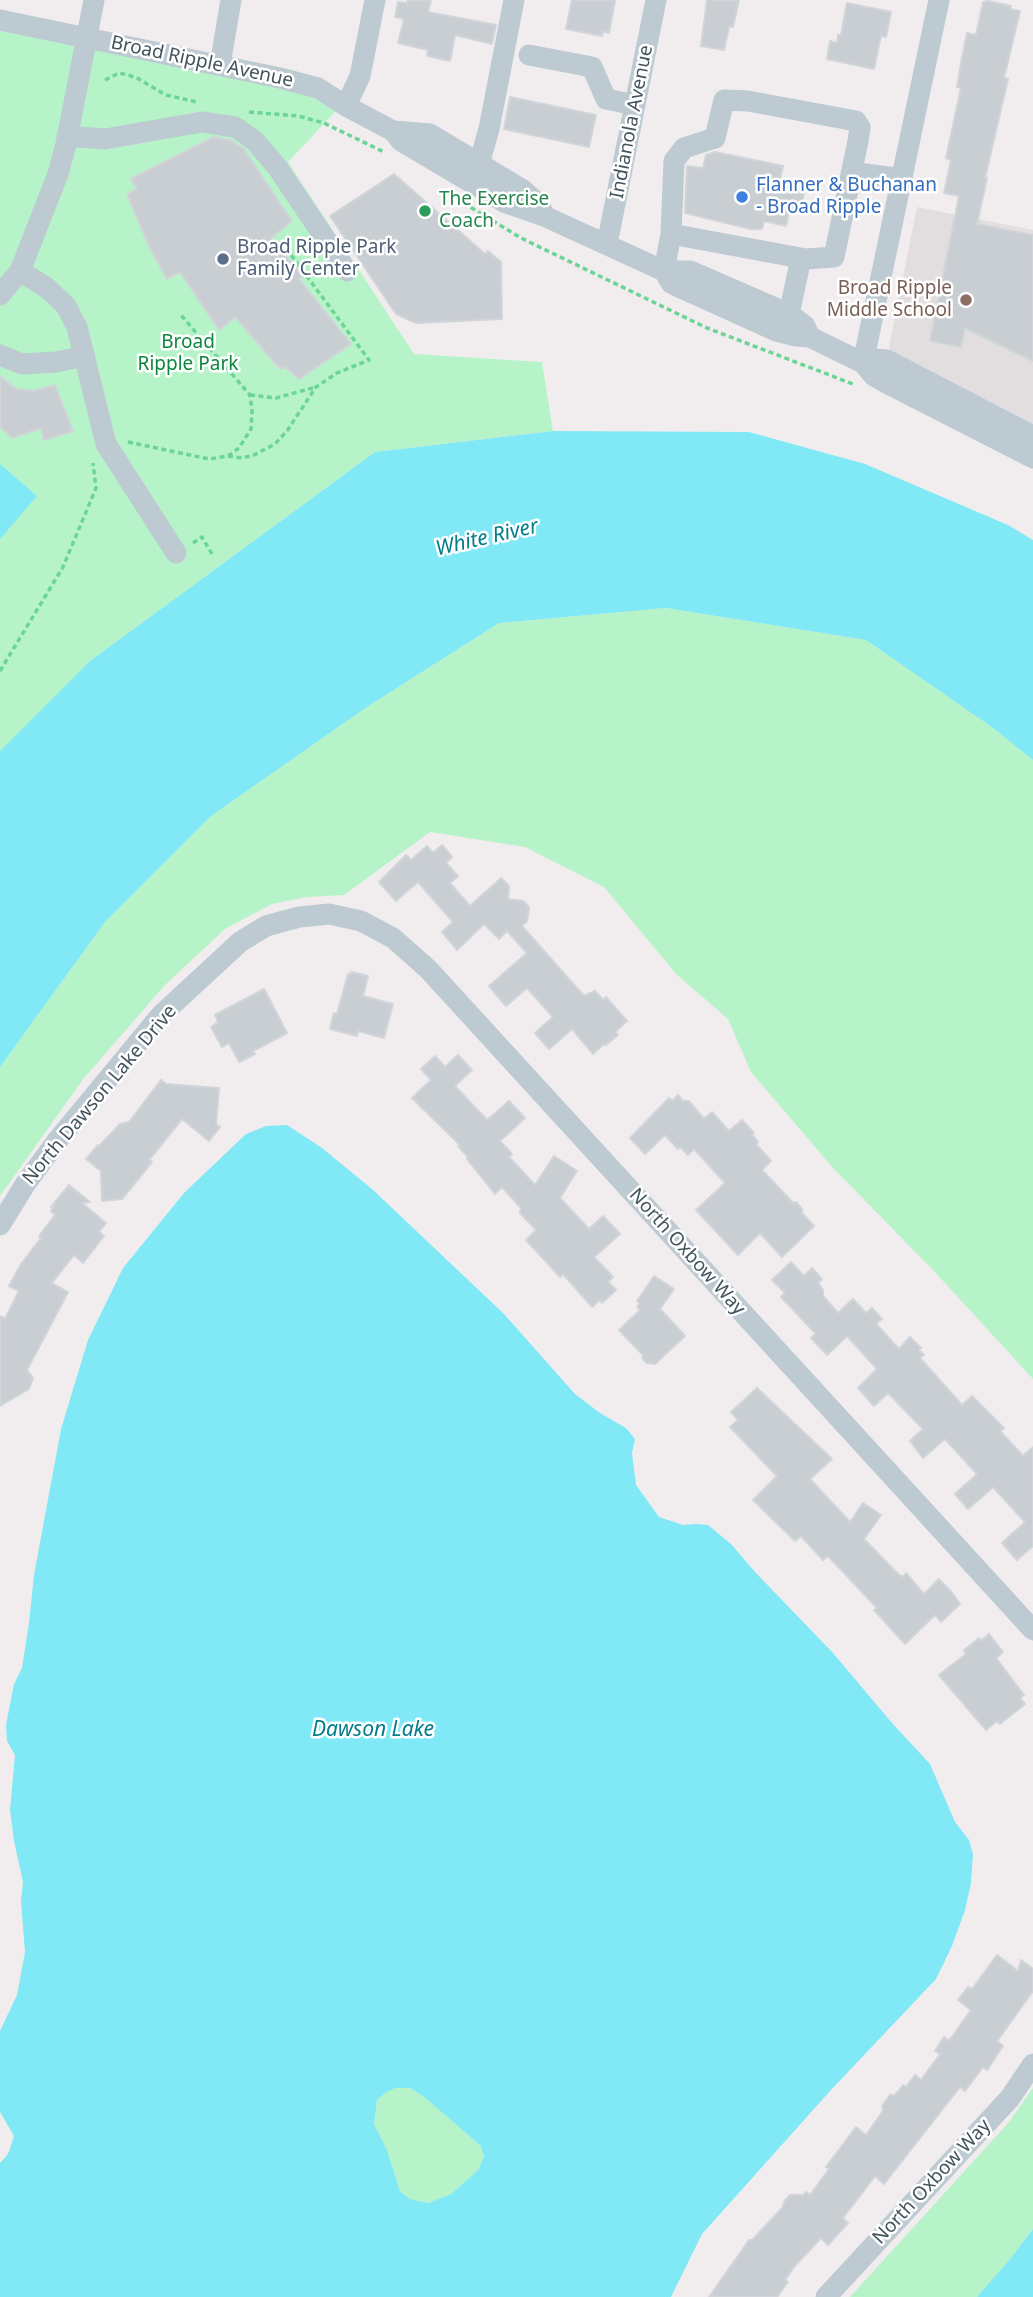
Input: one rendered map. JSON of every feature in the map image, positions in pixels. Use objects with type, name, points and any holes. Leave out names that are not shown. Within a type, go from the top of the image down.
[{"type":"street","points":[[0,295],[20,271],[58,174],[93,0]]},
{"type":"street","points":[[220,65],[232,0]]},
{"type":"street","points":[[345,106],[360,76],[375,0]]},
{"type":"street","points":[[479,164],[489,129],[514,0]]},
{"type":"street","name":"Indianola Avenue","points":[[607,244],[656,0]]},
{"type":"street","points":[[863,363],[939,0]]},
{"type":"street","name":"Broad Ripple Avenue","points":[[0,20],[318,88],[345,106],[393,131],[430,134],[523,190],[540,205],[544,216]]},
{"type":"street","points":[[529,55],[592,68],[606,99],[635,105]]},
{"type":"street","points":[[664,271],[671,234],[674,161],[684,148],[715,138],[724,100],[748,101],[856,121],[860,127],[834,257],[806,259],[671,234]]},
{"type":"street","points":[[67,136],[105,139],[202,122],[234,127],[255,141],[277,167],[347,271]]},
{"type":"street","name":"Broad Ripple Avenue","points":[[393,131],[401,141],[495,198],[544,216],[664,271],[690,271],[789,314],[805,326],[810,337]]},
{"type":"street","points":[[852,172],[902,179]]},
{"type":"street","points":[[789,314],[800,263],[806,259]]},
{"type":"street","points":[[20,271],[47,288],[66,306],[77,327],[106,444],[176,553]]},
{"type":"street","name":"Broad Ripple Avenue","points":[[664,271],[671,282],[705,299],[776,331],[810,337],[863,363],[874,376],[1033,458]]},
{"type":"street","points":[[0,355],[22,364],[56,362],[85,356]]},
{"type":"street","name":"Broad Ripple Avenue","points":[[863,363],[874,359],[887,360],[1033,436]]},
{"type":"street","name":"North Oxbow Way","points":[[317,915],[329,914],[361,921],[393,938],[428,969],[1033,1630]]},
{"type":"street","name":"North Dawson Lake Drive","points":[[0,1225],[33,1172],[161,1015],[252,933],[280,920],[317,915]]},
{"type":"street","name":"North Oxbow Way","points":[[826,2297],[1010,2098],[1033,2064]]},
{"type":"path","points":[[104,80],[119,74],[128,75],[166,94],[203,103]]},
{"type":"path","points":[[240,112],[298,116],[324,123],[389,155]]},
{"type":"path","points":[[447,193],[521,238],[685,317],[853,384]]},
{"type":"path","points":[[250,395],[276,398],[316,387],[337,373],[369,360],[280,240]]},
{"type":"path","points":[[180,314],[250,395],[251,429],[239,449],[228,456]]},
{"type":"path","points":[[128,442],[209,459],[254,455],[275,444],[287,431],[316,387]]},
{"type":"path","points":[[0,671],[63,567],[96,488],[93,459]]},
{"type":"path","points":[[176,553],[202,537],[212,554]]},
{"type":"shaded area","name":"Broad Ripple Middle School","points":[[917,207],[1033,230],[1033,425],[891,351],[889,347]]},
{"type":"green space","name":"Broad Ripple Park","points":[[0,21],[348,98],[288,162],[414,354],[542,362],[553,431],[375,452],[90,661],[0,751]]},
{"type":"green space","points":[[666,608],[866,640],[993,728],[1033,760],[1033,1379],[933,1270],[833,1168],[751,1072],[728,1019],[676,974],[604,887],[525,847],[430,832],[344,895],[307,897],[272,904],[225,929],[165,985],[84,1078],[0,1196],[0,1067],[105,922],[211,816],[367,707],[499,623]]},
{"type":"green space","points":[[395,2088],[410,2088],[424,2096],[481,2146],[484,2157],[478,2170],[451,2194],[428,2203],[410,2199],[400,2191],[387,2150],[374,2124],[377,2100],[385,2092]]},
{"type":"green space","points":[[1033,2088],[1033,2229],[977,2297],[850,2297],[1009,2122]]},
{"type":"water","name":"White River","points":[[553,431],[749,432],[865,464],[1008,525],[1033,540],[1033,760],[993,728],[866,640],[666,608],[499,623],[367,707],[211,816],[105,922],[0,1067],[0,751],[90,661],[375,452]]},
{"type":"water","points":[[0,464],[37,496],[0,539]]},
{"type":"water","name":"Dawson Lake","points":[[287,1125],[322,1148],[372,1189],[504,1314],[575,1394],[626,1428],[635,1439],[632,1453],[636,1485],[659,1517],[683,1525],[708,1525],[731,1544],[833,1653],[930,1764],[955,1822],[969,1840],[973,1854],[971,1883],[965,1910],[936,1979],[831,2090],[702,2234],[671,2297],[0,2297],[0,2163],[8,2154],[14,2136],[0,2112],[0,2031],[17,1995],[25,1952],[21,1901],[23,1882],[10,1810],[15,1755],[7,1741],[6,1725],[14,1684],[22,1668],[34,1575],[61,1429],[88,1340],[123,1268],[184,1193],[246,1134],[266,1126]],"holes":[[[395,2088],[410,2088],[481,2146],[484,2157],[478,2170],[451,2194],[428,2203],[410,2199],[400,2191],[387,2150],[374,2124],[377,2100]]]},
{"type":"water","points":[[1033,2229],[1033,2297],[977,2297],[1010,2259]]},
{"type":"building","points":[[408,0],[431,0],[428,12],[496,25],[492,44],[455,35],[450,61],[427,56],[428,50],[398,43],[404,19],[395,17],[398,2],[407,3]]},
{"type":"building","points":[[572,0],[615,0],[609,33],[603,31],[602,36],[566,29]]},
{"type":"building","points":[[707,0],[739,0],[724,50],[701,46]]},
{"type":"building","points":[[988,1],[1020,11],[1004,78],[1008,79],[977,224],[1033,235],[1033,361],[965,328],[961,347],[930,341],[959,196],[944,193],[951,160],[946,158],[961,88],[957,87],[967,33],[976,35],[983,2]]},
{"type":"building","points":[[847,3],[891,12],[886,37],[881,36],[874,69],[827,59],[830,41],[837,43],[838,35],[841,35]]},
{"type":"building","points":[[510,97],[596,115],[589,147],[504,129]]},
{"type":"building","name":"Broad Ripple Park Family Center","points":[[213,137],[230,140],[244,149],[292,221],[271,238],[303,276],[299,279],[351,344],[299,379],[285,367],[280,369],[235,317],[219,330],[180,272],[167,279],[149,246],[127,194],[137,189],[131,179]]},
{"type":"building","name":"Flanner & Buchanan - Broad Ripple","points":[[715,152],[783,166],[780,179],[806,184],[800,213],[789,211],[786,226],[764,221],[762,229],[750,229],[685,213],[687,166],[703,168],[706,155]]},
{"type":"building","points":[[394,174],[485,254],[488,251],[501,262],[502,319],[416,323],[396,314],[330,216]]},
{"type":"building","points":[[0,376],[16,389],[33,391],[55,385],[73,431],[44,440],[41,428],[12,438],[0,427]]},
{"type":"building","points":[[442,845],[452,857],[446,863],[458,876],[450,883],[470,906],[501,878],[509,886],[508,899],[523,901],[529,907],[527,921],[522,926],[584,996],[595,991],[603,1000],[606,997],[627,1021],[615,1032],[618,1035],[593,1054],[572,1029],[549,1049],[535,1033],[553,1017],[527,988],[506,1006],[489,986],[527,953],[507,931],[499,939],[484,924],[457,950],[442,932],[453,922],[418,882],[396,901],[379,882],[406,855],[411,860],[427,846],[433,853]]},
{"type":"building","points":[[351,972],[368,976],[363,996],[393,1004],[384,1038],[358,1031],[357,1036],[330,1029],[348,974]]},
{"type":"building","points":[[264,989],[287,1033],[253,1051],[255,1054],[239,1062],[229,1043],[222,1047],[211,1027],[218,1022],[215,1015]]},
{"type":"building","points":[[458,1055],[472,1070],[455,1086],[487,1120],[509,1101],[525,1118],[500,1141],[512,1154],[509,1157],[535,1185],[554,1156],[577,1171],[560,1198],[589,1229],[603,1216],[620,1234],[594,1257],[613,1277],[608,1282],[616,1290],[602,1303],[600,1300],[592,1307],[563,1274],[560,1277],[526,1240],[536,1230],[520,1213],[521,1208],[502,1187],[495,1194],[467,1159],[458,1146],[460,1145],[412,1098],[431,1080],[421,1069],[435,1056],[445,1067]]},
{"type":"building","points":[[161,1080],[166,1084],[219,1088],[216,1124],[220,1127],[209,1141],[182,1119],[122,1199],[102,1201],[101,1171],[86,1159],[120,1124],[129,1122]]},
{"type":"building","points":[[678,1095],[683,1101],[689,1101],[704,1119],[712,1112],[729,1131],[742,1120],[754,1133],[752,1135],[758,1142],[756,1144],[771,1161],[762,1170],[793,1203],[796,1202],[814,1226],[782,1257],[760,1233],[738,1255],[696,1210],[725,1183],[694,1149],[688,1155],[665,1135],[645,1154],[630,1138],[669,1098],[672,1101]]},
{"type":"building","points":[[69,1185],[90,1202],[82,1203],[106,1223],[99,1232],[104,1236],[83,1263],[74,1255],[52,1283],[68,1292],[27,1370],[33,1378],[29,1389],[0,1406],[0,1316],[5,1319],[19,1291],[9,1286],[55,1215],[51,1211],[54,1206],[51,1207]]},
{"type":"building","points":[[791,1262],[804,1276],[812,1268],[822,1279],[818,1283],[823,1290],[823,1296],[838,1313],[853,1299],[866,1313],[872,1308],[882,1319],[876,1324],[899,1349],[910,1337],[921,1348],[919,1350],[924,1355],[920,1358],[962,1405],[972,1396],[1004,1428],[1000,1431],[1023,1456],[1033,1447],[1033,1546],[1017,1560],[1002,1543],[1025,1522],[993,1487],[968,1509],[955,1494],[977,1474],[945,1439],[923,1458],[910,1441],[923,1429],[888,1393],[874,1406],[858,1388],[877,1369],[847,1336],[827,1355],[811,1338],[816,1334],[781,1297],[785,1293],[772,1280]]},
{"type":"building","points":[[654,1276],[674,1289],[660,1309],[685,1336],[655,1364],[647,1363],[642,1358],[643,1355],[619,1330],[640,1310],[637,1307],[640,1303],[637,1301]]},
{"type":"building","points":[[757,1388],[832,1459],[810,1479],[850,1522],[863,1503],[881,1515],[864,1539],[898,1574],[903,1577],[906,1573],[924,1594],[939,1579],[953,1594],[960,1604],[941,1622],[935,1615],[905,1644],[874,1610],[877,1608],[828,1556],[823,1560],[801,1536],[795,1541],[753,1500],[777,1476],[730,1427],[738,1420],[731,1412]]},
{"type":"building","points":[[989,1634],[1003,1652],[996,1658],[1024,1695],[1020,1698],[1025,1704],[1000,1724],[997,1721],[986,1730],[939,1675],[966,1654],[964,1650]]},
{"type":"building","points":[[997,1955],[1018,1971],[1021,1960],[1033,1969],[1033,1991],[997,2041],[1003,2046],[987,2070],[983,2067],[965,2091],[960,2087],[884,2184],[875,2176],[843,2218],[848,2223],[828,2245],[821,2238],[794,2267],[785,2280],[788,2282],[777,2297],[709,2297],[749,2240],[783,2207],[790,2195],[803,2195],[806,2192],[810,2195],[829,2169],[826,2167],[856,2127],[866,2135],[883,2111],[882,2106],[890,2095],[895,2095],[903,2085],[906,2087],[915,2075],[921,2080],[940,2054],[935,2051],[944,2037],[949,2041],[971,2010],[958,2000],[968,1987],[972,1989]]},
{"type":"place","name":"Flanner & Buchanan - Broad Ripple","points":[[742,197]]},
{"type":"place","name":"The Exercise Coach","points":[[425,211]]},
{"type":"place","name":"Broad Ripple Park Family Center","points":[[223,259]]},
{"type":"place","name":"Broad Ripple Middle School","points":[[966,300]]}]
